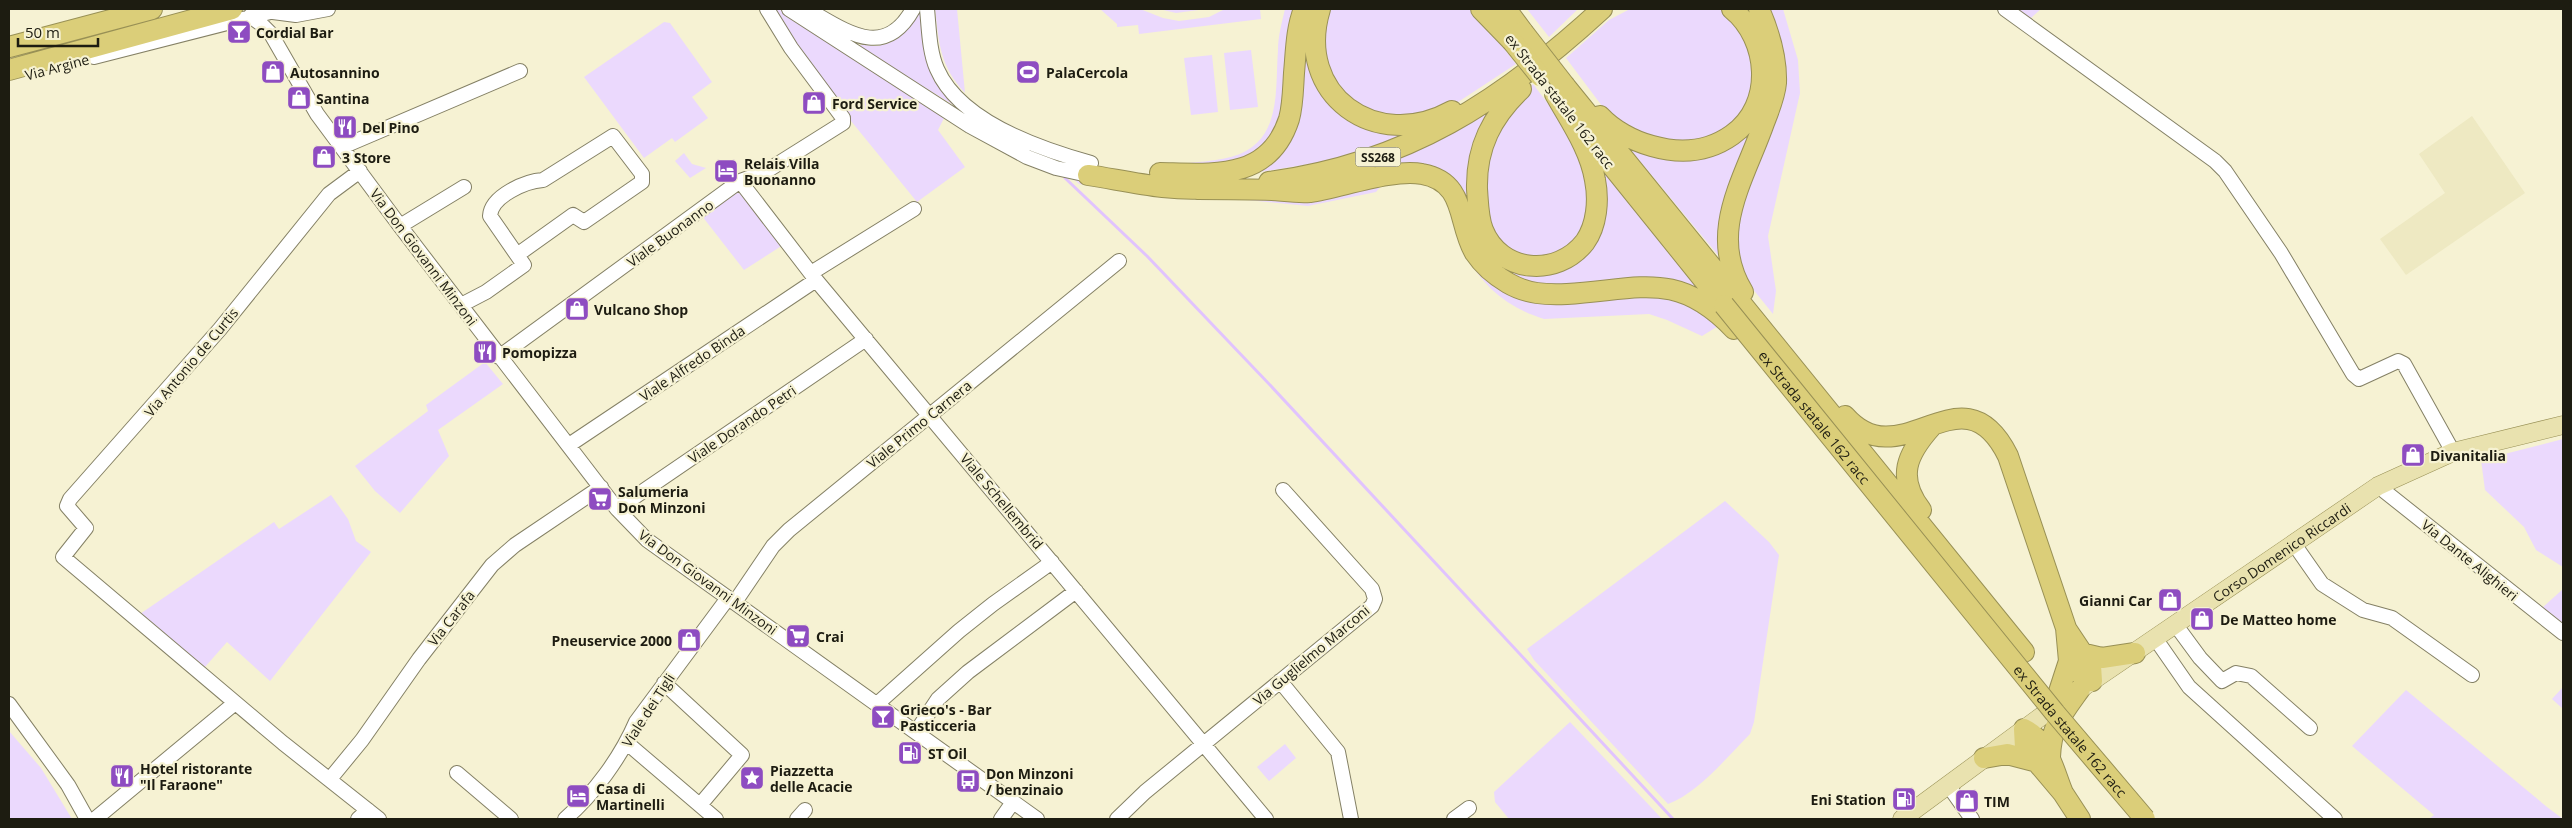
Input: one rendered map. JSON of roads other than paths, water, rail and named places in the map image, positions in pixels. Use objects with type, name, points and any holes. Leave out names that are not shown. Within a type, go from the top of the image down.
[{"type":"highway","points":[[9,47],[152,9]]},
{"type":"highway","points":[[1147,173],[1214,174],[1231,172],[1256,163],[1274,148],[1282,136],[1289,118],[1299,25],[1304,9]]},
{"type":"highway","points":[[1320,9],[1314,29],[1318,69],[1327,88],[1341,103],[1368,119],[1402,124],[1431,119],[1449,113],[1490,88],[1523,76]]},
{"type":"highway","points":[[1481,9],[1518,36]]},
{"type":"highway","name":"ex Strada statale 162 racc","points":[[1489,9],[1518,36],[1560,90],[1720,307],[1829,433],[2056,713],[2145,819]]},
{"type":"highway","name":"ex Strada statale 162 racc","points":[[1506,9],[1518,36]]},
{"type":"highway","points":[[1512,9],[1518,36]]},
{"type":"highway","points":[[1560,90],[1595,179],[1596,204],[1594,224],[1585,241],[1560,262],[1541,267],[1522,265],[1505,258],[1492,246],[1482,229],[1476,170],[1482,147],[1491,124],[1504,106],[1534,78],[1575,21],[1589,9]]},
{"type":"highway","name":"SS268","points":[[1089,169],[1197,189],[1326,172],[1387,154],[1444,128],[1523,76],[1602,9]]},
{"type":"highway","points":[[1572,36],[1601,22],[1617,9]]},
{"type":"highway","points":[[1560,90],[1588,102],[1605,121],[1630,139],[1669,151],[1691,151],[1713,146],[1733,134],[1748,118],[1758,97],[1763,75],[1756,38],[1744,20],[1732,9]]},
{"type":"highway","points":[[1759,9],[1773,50],[1776,85],[1755,147],[1730,210],[1727,251],[1732,274],[1767,326],[1772,340],[1784,348],[1850,421],[1870,435],[1884,438],[1901,437],[1934,424],[1956,418],[1968,419],[1982,424],[2001,442],[2008,456],[2077,658],[2091,666],[2086,685],[2054,729],[2042,759]]},
{"type":"highway","points":[[9,70],[241,12]]},
{"type":"highway","name":"ex Strada statale 162 racc","points":[[1560,90],[1772,340],[2156,819]]},
{"type":"highway","name":"SS268","points":[[1089,169],[1147,173],[1236,185]]},
{"type":"highway","points":[[1197,189],[1308,192],[1356,182],[1420,173],[1442,182],[1455,194],[1475,252],[1492,271],[1508,283],[1526,291],[1548,295],[1645,286],[1692,295],[1720,307]]},
{"type":"highway","points":[[1934,424],[1914,446],[1909,458],[1907,469],[1910,489],[1917,504],[2014,633],[2024,652]]},
{"type":"highway","points":[[2077,658],[2102,658],[2135,653]]},
{"type":"highway","points":[[2054,707],[2077,658]]},
{"type":"highway","points":[[2022,730],[2025,748],[2042,759],[2080,819]]},
{"type":"highway","points":[[1984,758],[2007,754],[2042,759]]},
{"type":"main road","name":"Corso Domenico Riccardi","points":[[1902,819],[2054,707],[2378,486],[2453,452],[2563,425]]},
{"type":"street","points":[[9,62],[204,9]]},
{"type":"street","name":"Via Argine","points":[[9,80],[241,12],[276,10],[296,15],[328,9]]},
{"type":"street","name":"Viale Buonanno","points":[[499,357],[740,181],[766,172],[843,123],[843,118],[792,48],[767,9]]},
{"type":"street","points":[[790,9],[970,126],[1027,157],[1056,168],[1089,169]]},
{"type":"street","points":[[807,9],[858,35],[880,39],[894,33],[904,24],[913,9]]},
{"type":"street","points":[[927,9],[933,58],[940,76],[955,95],[971,109],[1013,136],[1089,169]]},
{"type":"street","points":[[2005,9],[2215,161],[2225,171],[2281,254],[2352,374],[2359,379],[2398,361],[2404,364],[2453,452]]},
{"type":"street","name":"Via Don Giovanni Minzoni","points":[[271,34],[276,10]]},
{"type":"street","name":"Via Don Giovanni Minzoni","points":[[241,12],[262,24],[271,34],[317,114],[400,226],[617,509],[646,540],[916,732],[1017,810],[1037,819]]},
{"type":"street","points":[[342,146],[520,71]]},
{"type":"street","points":[[461,305],[486,292],[524,265],[517,255],[490,216],[490,209],[496,201],[530,181],[543,180],[613,136],[642,174],[642,182],[584,222],[573,215],[517,255]]},
{"type":"street","name":"Via Antonio de Curtis","points":[[235,703],[63,556],[86,528],[67,506],[70,499],[213,337],[330,194],[360,171]]},
{"type":"street","name":"Viale Schellembrid","points":[[740,181],[866,340],[1266,819]]},
{"type":"street","points":[[400,226],[464,187]]},
{"type":"street","name":"Viale Alfredo Binda","points":[[568,445],[914,209]]},
{"type":"street","name":"Viale Primo Carnera","points":[[732,600],[773,546],[789,530],[931,416],[1119,260]]},
{"type":"street","name":"Viale Dorando Petri","points":[[617,509],[866,340]]},
{"type":"street","name":"Via Dante Alighieri","points":[[2378,486],[2563,633]]},
{"type":"street","name":"Via Carafa","points":[[330,779],[362,740],[419,659],[492,564],[515,545],[601,487]]},
{"type":"street","name":"Via Guglielmo Marconi","points":[[1117,819],[1146,792],[1372,606],[1375,599],[1372,589],[1283,490]]},
{"type":"street","points":[[2294,544],[2322,584],[2363,610],[2392,618],[2472,675]]},
{"type":"street","points":[[877,704],[966,626],[1052,562]]},
{"type":"street","points":[[916,732],[938,700],[968,672],[1076,591]]},
{"type":"street","name":"Viale dei Tigli","points":[[565,819],[577,808],[627,743],[636,722],[664,682],[732,600]]},
{"type":"street","points":[[2175,624],[2200,658],[2222,681],[2236,672],[2251,676],[2310,728]]},
{"type":"street","points":[[2155,638],[2189,687],[2335,819]]},
{"type":"street","points":[[1280,681],[1338,752],[1351,819]]},
{"type":"street","points":[[664,682],[742,755],[700,805]]},
{"type":"street","points":[[95,819],[235,703],[330,779],[368,816]]},
{"type":"street","points":[[9,704],[68,786],[87,819]]},
{"type":"street","points":[[627,743],[716,819]]},
{"type":"street","points":[[457,773],[511,819]]},
{"type":"street","points":[[1948,785],[1972,819]]},
{"type":"street","points":[[1454,819],[1469,808]]},
{"type":"street","points":[[1001,819],[1017,810]]},
{"type":"waterway","points":[[1065,178],[1147,256],[1271,386],[1673,819]]},
{"type":"place","name":"Cordial Bar","points":[[239,32]]},
{"type":"place","name":"Autosannino","points":[[273,72]]},
{"type":"place","name":"PalaCercola","points":[[1028,72]]},
{"type":"place","name":"Santina","points":[[299,98]]},
{"type":"place","name":"Ford Service","points":[[814,103]]},
{"type":"place","name":"Del Pino","points":[[345,127]]},
{"type":"place","name":"3 Store","points":[[324,157]]},
{"type":"place","name":"Relais Villa Buonanno","points":[[726,171]]},
{"type":"place","name":"Vulcano Shop","points":[[577,309]]},
{"type":"place","name":"Pomopizza","points":[[485,352]]},
{"type":"place","name":"Divanitalia","points":[[2413,455]]},
{"type":"place","name":"Salumeria Don Minzoni","points":[[600,499]]},
{"type":"place","name":"Gianni Car","points":[[2170,600]]},
{"type":"place","name":"De Matteo home","points":[[2202,619]]},
{"type":"place","name":"Crai","points":[[798,636]]},
{"type":"place","name":"Pneuservice 2000","points":[[689,640]]},
{"type":"place","name":"Grieco's - Bar Pasticceria","points":[[883,717]]},
{"type":"place","name":"ST Oil","points":[[910,753]]},
{"type":"place","name":"Hotel ristorante \"Il Faraone\"","points":[[122,776]]},
{"type":"place","name":"Piazzetta delle Acacie","points":[[752,778]]},
{"type":"place","name":"Don Minzoni / benzinaio","points":[[968,781]]},
{"type":"place","name":"Casa di Martinelli","points":[[578,796]]},
{"type":"place","name":"Eni Station","points":[[1904,799]]},
{"type":"place","name":"TIM","points":[[1967,801]]}]
